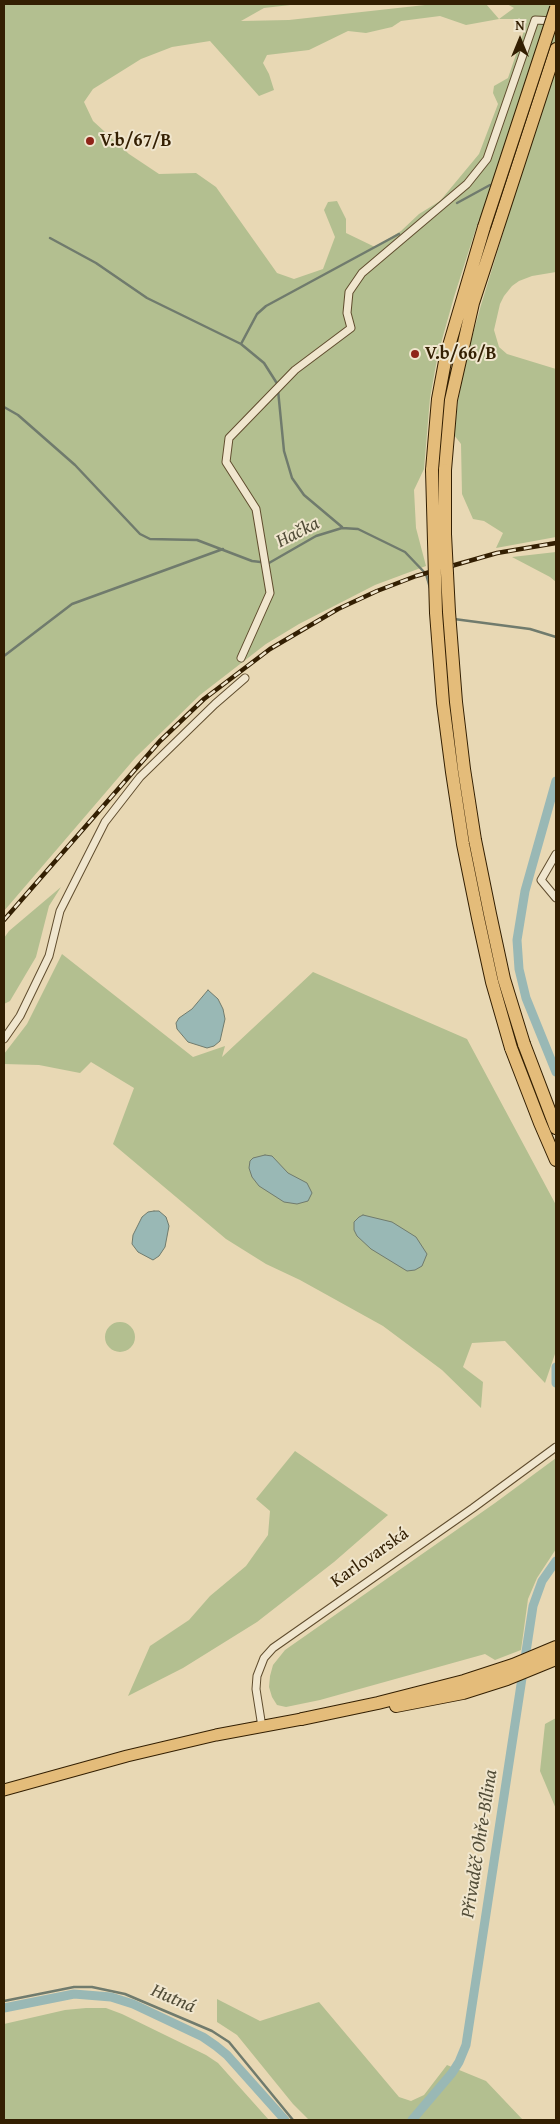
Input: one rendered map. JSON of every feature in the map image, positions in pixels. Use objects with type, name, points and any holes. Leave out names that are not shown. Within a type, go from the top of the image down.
[{"type":"highway","points":[[556,8],[490,229],[459,358],[438,470],[432,533],[443,703],[463,844],[492,982],[511,1048],[556,1160]]},
{"type":"highway","points":[[490,229],[556,49]]},
{"type":"highway","points":[[438,470],[445,534],[448,612],[456,702],[475,840],[504,979],[524,1044],[556,1128]]},
{"type":"highway","points":[[302,1719],[449,1697],[556,1647]]},
{"type":"highway","points":[[491,1679],[556,1659]]},
{"type":"main road","points":[[4,1790],[127,1756],[302,1719]]},
{"type":"street","points":[[241,658],[270,593],[256,510],[226,462],[229,438],[295,370],[351,328],[347,313],[348,292],[362,273],[467,184],[487,159],[535,20],[556,21]]},
{"type":"street","points":[[4,1039],[20,1016],[49,956],[60,911],[106,822],[140,777],[215,704],[245,678]]},
{"type":"street","points":[[556,854],[541,880],[556,898]]},
{"type":"street","name":"Karlovarská","points":[[262,1727],[256,1683],[261,1664],[272,1648],[473,1508],[556,1447]]},
{"type":"green space","points":[[4,4],[299,4],[264,8],[241,21],[289,20],[434,4],[486,4],[499,19],[514,8],[507,4],[556,4],[556,272],[532,276],[512,286],[500,304],[494,330],[499,347],[507,354],[556,369],[556,537],[496,548],[503,533],[484,521],[473,519],[462,494],[461,444],[454,435],[458,401],[466,359],[505,227],[479,219],[438,354],[430,398],[424,469],[414,490],[416,528],[426,566],[375,585],[299,624],[266,644],[200,695],[136,757],[4,911]],"holes":[[[440,16],[466,25],[499,19],[515,19],[525,28],[508,78],[494,86],[493,93],[498,104],[479,154],[440,201],[419,214],[401,231],[375,247],[346,233],[346,219],[337,201],[328,202],[324,210],[335,237],[323,269],[294,279],[277,273],[216,187],[196,173],[159,174],[129,154],[93,121],[84,102],[93,89],[141,59],[172,47],[210,41],[259,96],[274,90],[263,63],[267,55],[309,50],[348,31],[366,33],[392,27],[401,21]]]},
{"type":"green space","points":[[556,552],[556,582],[512,557]]},
{"type":"green space","points":[[61,887],[49,906],[36,957],[10,1001],[4,1004],[4,938],[9,931]]},
{"type":"green space","points":[[62,954],[193,1057],[225,1046],[222,1057],[313,972],[467,1039],[556,1205],[556,1351],[545,1383],[505,1341],[472,1343],[463,1367],[483,1382],[481,1408],[442,1370],[383,1326],[300,1280],[266,1264],[226,1239],[113,1144],[134,1088],[91,1062],[80,1073],[39,1065],[4,1064],[4,1054],[27,1024]]},
{"type":"green space","points":[[120,1322],[126,1323],[134,1331],[134,1343],[126,1351],[120,1352],[114,1351],[106,1343],[105,1337],[106,1331],[114,1323]]},
{"type":"green space","points":[[295,1451],[388,1515],[334,1562],[257,1622],[183,1668],[128,1696],[150,1646],[189,1620],[210,1596],[246,1566],[268,1535],[270,1511],[256,1499]]},
{"type":"green space","points":[[556,1458],[556,1549],[537,1578],[528,1599],[521,1650],[495,1660],[485,1654],[320,1700],[286,1707],[277,1705],[269,1687],[270,1676],[273,1665],[285,1650]]},
{"type":"green space","points":[[556,1718],[556,1809],[540,1771],[545,1724]]},
{"type":"green space","points":[[217,1999],[260,2021],[319,2002],[399,2097],[411,2101],[424,2095],[447,2065],[486,2081],[523,2120],[309,2120],[293,2104],[237,2035],[217,2022]]},
{"type":"green space","points":[[106,2008],[122,2014],[206,2055],[218,2063],[269,2120],[4,2120],[4,2024],[65,2010]]},
{"type":"water","points":[[208,990],[218,999],[225,1019],[220,1041],[214,1046],[207,1048],[188,1042],[177,1029],[176,1023],[179,1018],[192,1009]]},
{"type":"water","points":[[265,1155],[272,1156],[288,1173],[307,1183],[312,1193],[308,1201],[297,1204],[284,1202],[259,1186],[252,1177],[249,1168],[250,1161],[253,1158]]},
{"type":"water","points":[[159,1211],[166,1217],[169,1226],[165,1247],[159,1256],[153,1260],[138,1252],[132,1244],[133,1235],[142,1217],[148,1212]]},
{"type":"water","points":[[363,1215],[392,1222],[416,1237],[427,1254],[422,1266],[415,1270],[407,1271],[371,1249],[357,1236],[354,1230],[354,1222]]},
{"type":"waterway","points":[[457,203],[490,185]]},
{"type":"waterway","points":[[278,385],[264,363],[241,344],[257,314],[266,306],[399,234]]},
{"type":"waterway","points":[[50,238],[96,263],[147,298],[241,344]]},
{"type":"waterway","points":[[278,390],[284,451],[292,478],[304,495],[342,527]]},
{"type":"waterway","name":"Hačka","points":[[4,407],[18,415],[75,465],[140,534],[150,539],[197,540],[252,561],[269,563],[316,536],[342,528],[358,529],[405,552],[426,574],[430,588]]},
{"type":"waterway","points":[[4,656],[72,604],[223,549]]},
{"type":"waterway","name":"Hačka","points":[[454,619],[530,629],[556,637]]},
{"type":"waterway","name":"Přivaděč Ohře-Bílina","points":[[556,781],[525,891],[517,940],[519,969],[526,998],[556,1072]]},
{"type":"waterway","name":"Přivaděč Ohře-Bílina","points":[[552,796],[556,794]]},
{"type":"waterway","name":"Přivaděč Ohře-Bílina","points":[[556,1367],[556,1383]]},
{"type":"waterway","name":"Přivaděč Ohře-Bílina","points":[[412,2120],[452,2073],[466,2045],[533,1606],[542,1581],[556,1561]]},
{"type":"waterway","name":"Hutná","points":[[4,2001],[74,1987],[92,1987],[125,1994],[212,2031],[229,2042],[293,2120]]},
{"type":"waterway","name":"Přivaděč Ohře-Bílina","points":[[4,2008],[74,1994],[111,1997],[133,2004],[203,2037],[216,2046],[227,2055],[285,2120]]},
{"type":"railway","points":[[4,920],[160,741],[204,699],[270,649],[338,609],[416,576],[497,553],[556,543]]},
{"type":"place","name":"V.b/67/B","points":[[90,141]]},
{"type":"place","name":"V.b/66/B","points":[[415,354]]}]
